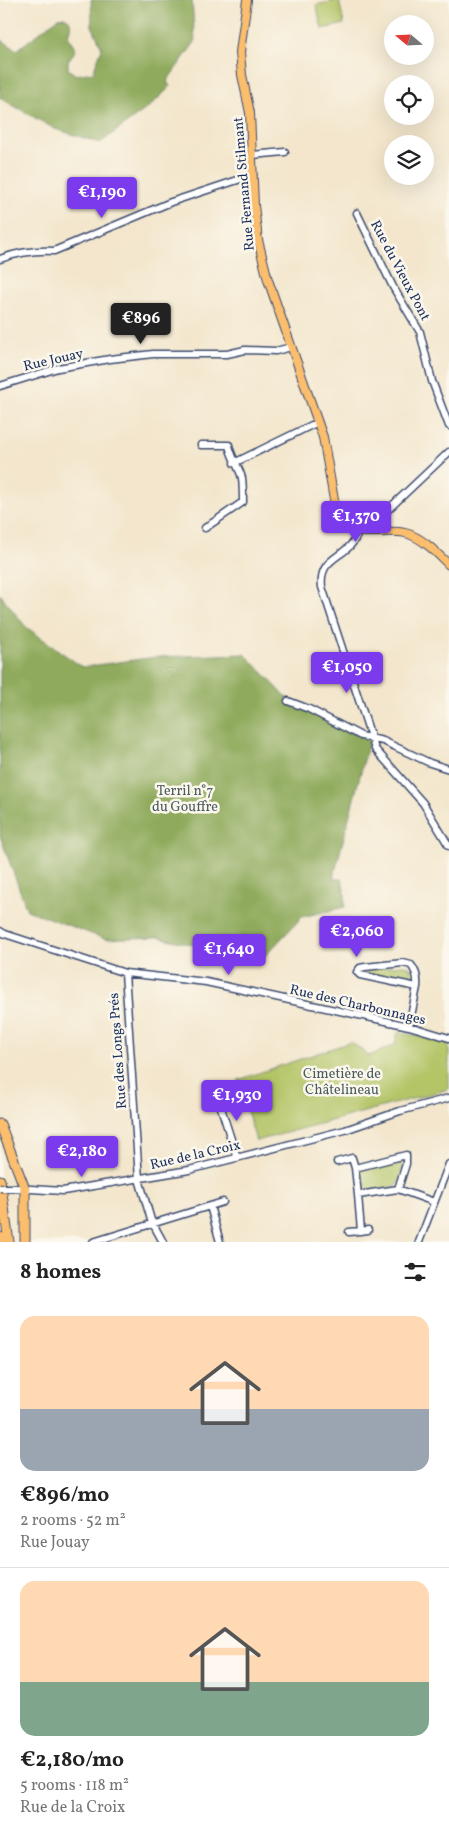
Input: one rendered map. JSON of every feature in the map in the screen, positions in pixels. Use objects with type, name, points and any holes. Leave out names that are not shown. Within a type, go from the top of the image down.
[{"type":"highway","points":[[0,1124],[25,1190],[25,1242]]},
{"type":"highway","points":[[0,1180],[9,1242]]},
{"type":"highway","points":[[0,1237],[0,1242]]},
{"type":"main road","name":"Rue Fernand Stilmant","points":[[247,0],[240,52],[242,75],[250,113],[256,222],[261,255],[318,422],[337,517],[344,526],[358,532]]},
{"type":"main road","points":[[358,532],[404,533],[414,536],[434,550],[449,565]]},
{"type":"street","points":[[252,155],[285,152]]},
{"type":"street","points":[[0,259],[17,253],[35,250],[54,251],[171,202],[253,175]]},
{"type":"street","name":"Rue du Vieux Pont","points":[[357,213],[394,287],[420,332],[432,381],[449,426]]},
{"type":"street","name":"Rue Jouay","points":[[0,386],[58,368],[110,359],[153,354],[227,354],[245,350],[276,352],[292,348]]},
{"type":"street","points":[[234,463],[318,422]]},
{"type":"street","points":[[201,445],[229,445],[234,463],[242,477],[243,496],[243,502],[205,528]]},
{"type":"street","points":[[372,531],[377,520],[449,452]]},
{"type":"street","points":[[358,532],[350,548],[325,565],[321,581],[375,749],[422,803],[447,836],[449,846]]},
{"type":"street","points":[[288,701],[309,709],[361,736],[383,742],[430,763],[449,769]]},
{"type":"street","name":"Rue des Charbonnages","points":[[0,931],[13,937],[125,973],[206,982],[409,1026],[449,1038]]},
{"type":"street","points":[[409,1026],[417,986],[416,974],[413,968],[408,964],[360,968],[357,972],[360,975],[417,986]]},
{"type":"street","name":"Rue des Longs Prés","points":[[125,973],[139,1179],[154,1224],[163,1242]]},
{"type":"street","points":[[216,1092],[236,1158]]},
{"type":"street","name":"Rue de la Croix","points":[[0,1188],[63,1191],[189,1170],[345,1130],[400,1111],[449,1098]]},
{"type":"street","points":[[355,1168],[406,1155],[406,1164],[398,1189]]},
{"type":"street","points":[[338,1162],[352,1158],[355,1168],[364,1231],[349,1232]]},
{"type":"street","points":[[419,1242],[449,1164]]},
{"type":"street","points":[[358,1195],[398,1189],[434,1202]]},
{"type":"street","points":[[92,1242],[223,1202]]},
{"type":"street","points":[[210,1206],[220,1242]]},
{"type":"green space","points":[[91,0],[192,0],[195,42],[167,81],[170,87],[150,106],[100,143],[55,129],[0,98],[0,39],[17,50],[58,18],[64,17],[69,20],[71,25],[68,36],[76,50],[68,61],[68,69],[76,75],[93,72],[102,48],[92,26]]},
{"type":"green space","points":[[339,0],[344,24],[322,29],[316,5]]},
{"type":"green space","name":"Terril n°7 du Gouffre","points":[[0,594],[26,627],[82,667],[156,657],[245,654],[287,698],[369,741],[333,879],[342,879],[345,907],[302,917],[261,960],[158,937],[105,939],[27,910],[0,836]]},
{"type":"green space","points":[[401,965],[409,966],[413,974],[407,982],[366,974],[365,972],[365,970]]},
{"type":"green space","name":"Cimetière de Châtelineau","points":[[398,1032],[449,1043],[449,1089],[256,1141],[238,1080],[351,1042],[369,1056],[395,1045]]},
{"type":"green space","points":[[398,1159],[404,1165],[397,1186],[365,1191],[360,1189],[358,1171]]}]
